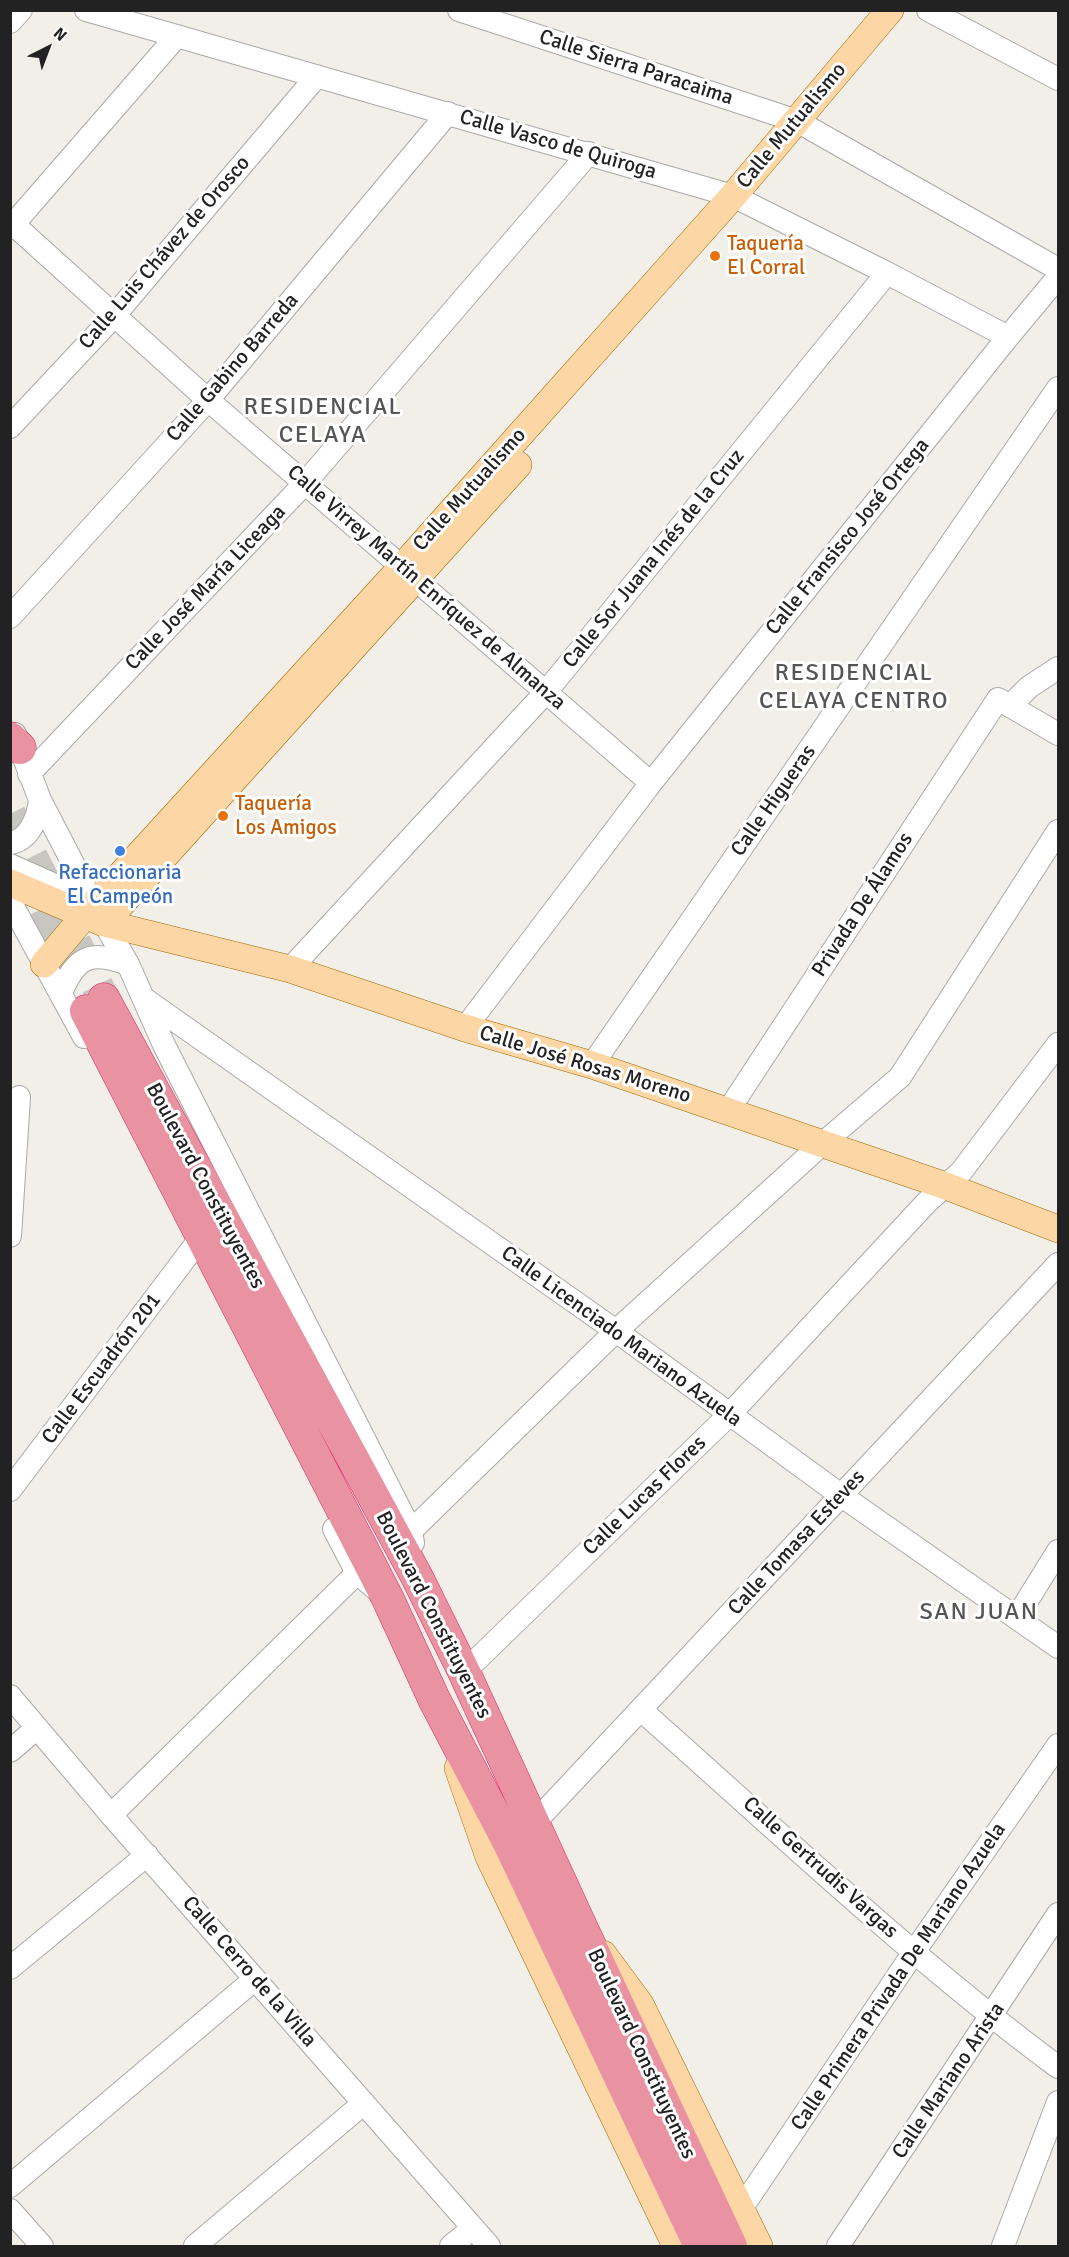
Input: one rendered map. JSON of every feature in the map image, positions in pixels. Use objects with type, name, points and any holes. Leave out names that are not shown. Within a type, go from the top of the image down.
[{"type":"highway","name":"Boulevard Constituyentes","points":[[83,1000],[417,1577],[464,1672],[731,2247]]},
{"type":"highway","name":"Boulevard Constituyentes","points":[[83,1000],[388,1599],[434,1699],[508,1841],[700,2247]]},
{"type":"main road","name":"Calle Mutualismo","points":[[805,126],[890,10]]},
{"type":"main road","name":"Calle Mutualismo","points":[[44,964],[95,914],[409,573],[805,126],[912,10]]},
{"type":"main road","name":"Calle José Rosas Moreno","points":[[10,883],[95,914],[291,969],[465,1028],[592,1065],[946,1186],[1059,1229]]},
{"type":"main road","points":[[434,1699],[489,1857],[676,2247]]},
{"type":"main road","points":[[578,1920],[640,2004],[759,2247]]},
{"type":"street","points":[[10,22],[21,10]]},
{"type":"street","name":"Calle Vasco de Quiroga","points":[[86,10],[590,153],[741,200],[1008,337]]},
{"type":"street","name":"Calle Sierra Paracaima","points":[[459,10],[501,16],[805,126],[1059,269]]},
{"type":"street","points":[[928,10],[1059,79]]},
{"type":"street","points":[[12,226],[177,36]]},
{"type":"street","name":"Calle Luis Chávez de Orosco","points":[[10,427],[114,315],[317,76]]},
{"type":"street","name":"Calle Gabino Barreda","points":[[10,617],[208,400],[448,113]]},
{"type":"street","name":"Calle José María Liceaga","points":[[18,746],[305,483],[590,153]]},
{"type":"street","name":"Calle Virrey Martín Enríquez de Almanza","points":[[12,226],[208,400],[651,783]]},
{"type":"street","name":"Calle Sor Juana Inés de la Cruz","points":[[291,969],[546,692],[887,273]]},
{"type":"street","name":"Calle Fransisco José Ortega","points":[[465,1028],[651,783],[1008,337],[1059,278]]},
{"type":"street","name":"Calle Higueras","points":[[592,1065],[1059,388]]},
{"type":"street","name":"Privada De Álamos","points":[[728,1111],[1004,703],[1059,668]]},
{"type":"street","points":[[1004,703],[1059,734]]},
{"type":"street","points":[[18,746],[40,800],[95,914],[128,964],[146,1000],[164,1045],[411,1531],[417,1577]]},
{"type":"street","points":[[10,843],[16,842],[30,830],[39,814],[40,800]]},
{"type":"street","points":[[411,1531],[616,1331],[822,1144],[900,1077],[1059,831]]},
{"type":"street","points":[[10,865],[95,914]]},
{"type":"street","points":[[10,901],[44,964],[83,1000]]},
{"type":"street","points":[[128,964],[113,958],[88,957],[68,976],[83,1000],[193,1248],[357,1574],[388,1599]]},
{"type":"street","name":"Calle Licenciado Mariano Azuela","points":[[146,1000],[616,1331],[842,1496],[1059,1647]]},
{"type":"street","points":[[164,1045],[184,1027]]},
{"type":"street","name":"Calle Lucas Flores","points":[[464,1672],[729,1415],[927,1202],[961,1172],[1059,1044]]},
{"type":"street","points":[[10,1236],[19,1097]]},
{"type":"street","name":"Calle Escuadrón 201","points":[[10,1490],[193,1248]]},
{"type":"street","name":"Calle Tomasa Esteves","points":[[534,1822],[1059,1264]]},
{"type":"street","points":[[1017,1617],[1059,1551]]},
{"type":"street","points":[[111,1815],[357,1574]]},
{"type":"street","name":"Calle Cerro de la Villa","points":[[10,1696],[111,1815],[489,2247]]},
{"type":"street","name":"Calle Gertrudis Vargas","points":[[641,1710],[914,1952],[991,2017],[1059,2067]]},
{"type":"street","points":[[10,1751],[37,1728]]},
{"type":"street","name":"Calle Primera Privada De Mariano Azuela","points":[[741,2209],[914,1952],[1059,1745]]},
{"type":"street","points":[[10,1968],[147,1855]]},
{"type":"street","name":"Calle Mariano Arista","points":[[838,2247],[1059,1914]]},
{"type":"street","points":[[10,2186],[255,1979]]},
{"type":"street","points":[[1003,2247],[1059,2102]]},
{"type":"street","points":[[195,2247],[364,2103]]},
{"type":"street","points":[[10,2210],[42,2247]]},
{"type":"street","points":[[451,2247],[473,2228]]},
{"type":"tunnel","points":[[10,814],[104,999]]},
{"type":"tunnel","points":[[12,870],[68,975]]},
{"type":"place","name":"Taquería El Corral","points":[[715,256]]},
{"type":"place","name":"Taquería Los Amigos","points":[[223,816]]},
{"type":"place","name":"Refaccionaria El Campeón","points":[[120,851]]},
{"type":"district","name":"RESIDENCIAL CELAYA","points":[[323,422]]},
{"type":"district","name":"RESIDENCIAL CELAYA CENTRO","points":[[854,688]]},
{"type":"district","name":"SAN JUAN","points":[[979,1613]]}]
